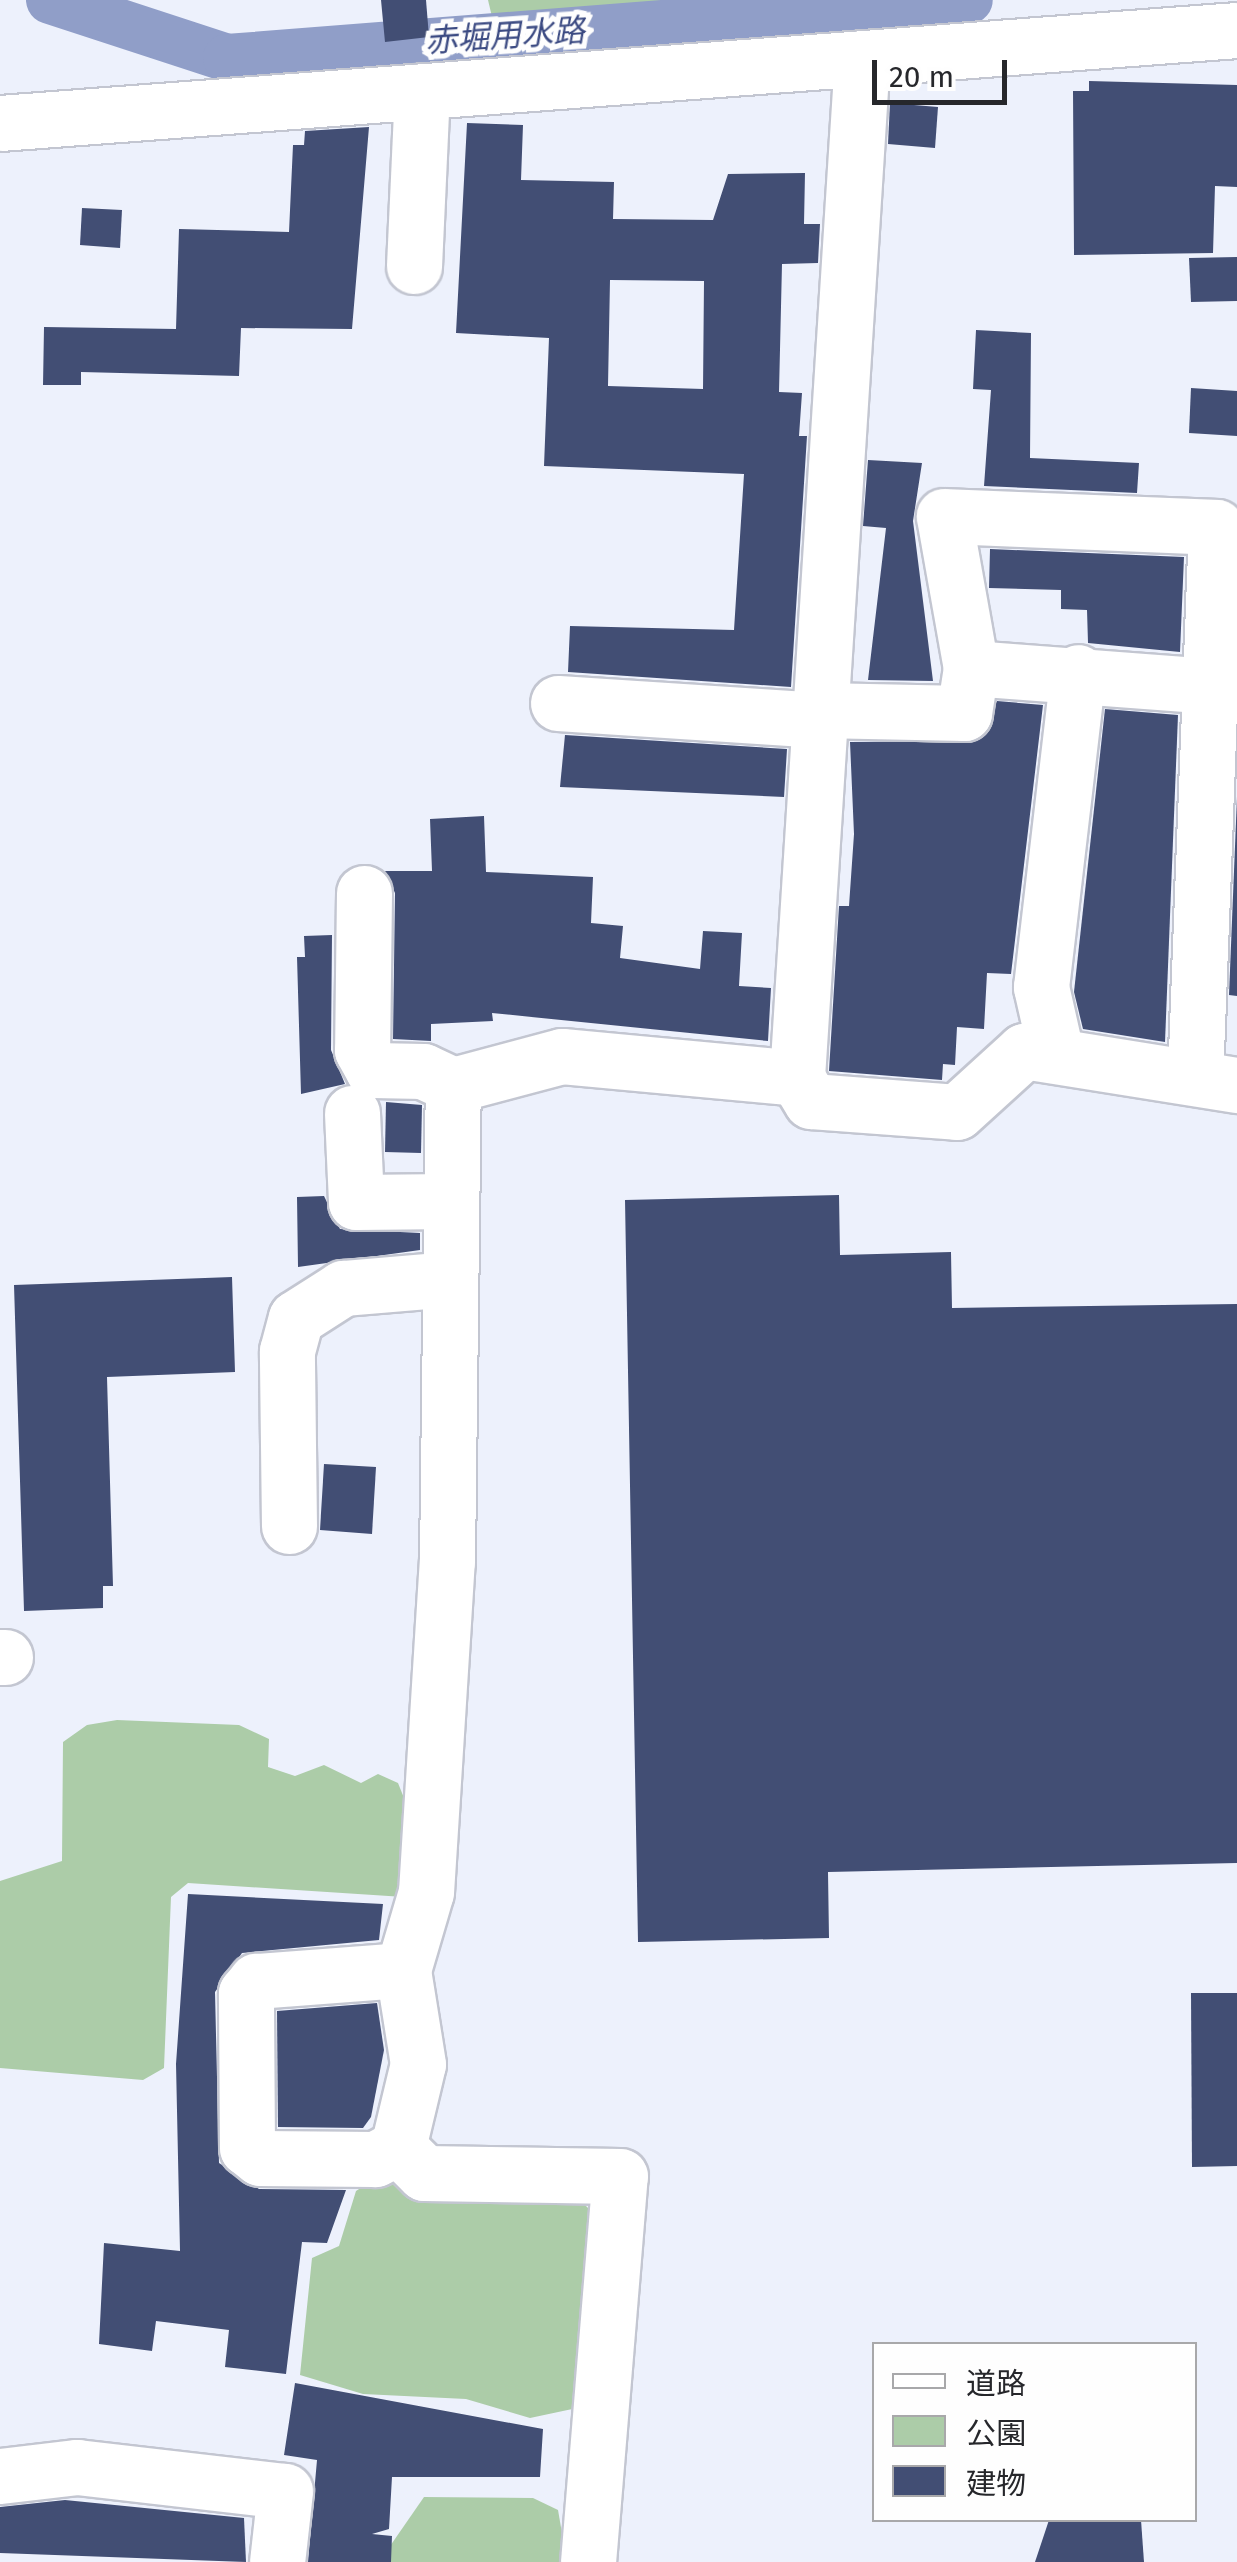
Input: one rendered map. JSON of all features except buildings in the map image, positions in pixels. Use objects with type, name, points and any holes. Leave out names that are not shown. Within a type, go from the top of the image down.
[{"type":"street","points":[[0,123],[1237,30]]},
{"type":"street","points":[[558,703],[820,715],[964,713],[971,668],[944,516],[1216,527],[1209,686],[1216,1082],[1056,1053],[1024,1051],[957,1112],[811,1101],[796,1078],[820,715],[862,58]]},
{"type":"street","points":[[414,266],[422,91]]},
{"type":"street","points":[[971,668],[1078,672],[1209,686]]},
{"type":"street","points":[[1056,1053],[1041,988],[1078,672]]},
{"type":"street","points":[[364,893],[362,1050],[374,1070],[423,1071],[452,1085],[562,1056],[796,1078]]},
{"type":"street","points":[[398,2148],[418,2064],[402,1970],[426,1892],[446,1561],[452,1085]]},
{"type":"street","points":[[352,1113],[356,1202],[452,1201]]},
{"type":"street","points":[[290,1526],[287,1351],[296,1318],[343,1288],[450,1280]]},
{"type":"street","points":[[398,2148],[374,2159],[260,2158],[247,2148],[246,1993],[256,1981],[402,1970]]},
{"type":"street","points":[[398,2148],[424,2173],[620,2176],[588,2562]]},
{"type":"street","points":[[0,2476],[77,2467],[285,2492],[277,2562]]},
{"type":"green space","points":[[488,0],[882,0],[493,21]]},
{"type":"green space","points":[[117,1720],[239,1725],[269,1739],[268,1767],[295,1776],[324,1765],[361,1783],[378,1774],[398,1783],[406,1803],[404,1897],[188,1883],[171,1897],[164,2068],[143,2080],[0,2068],[0,1881],[62,1861],[63,1742],[87,1725]]},
{"type":"green space","points":[[379,2176],[414,2189],[577,2197],[595,2215],[577,2408],[530,2418],[466,2399],[363,2394],[300,2375],[312,2258],[339,2246],[356,2191]]},
{"type":"green space","points":[[424,2497],[533,2498],[558,2510],[567,2562],[379,2562]]},
{"type":"waterway","name":"赤堀用水路","points":[[50,0],[227,58],[969,0]]}]
